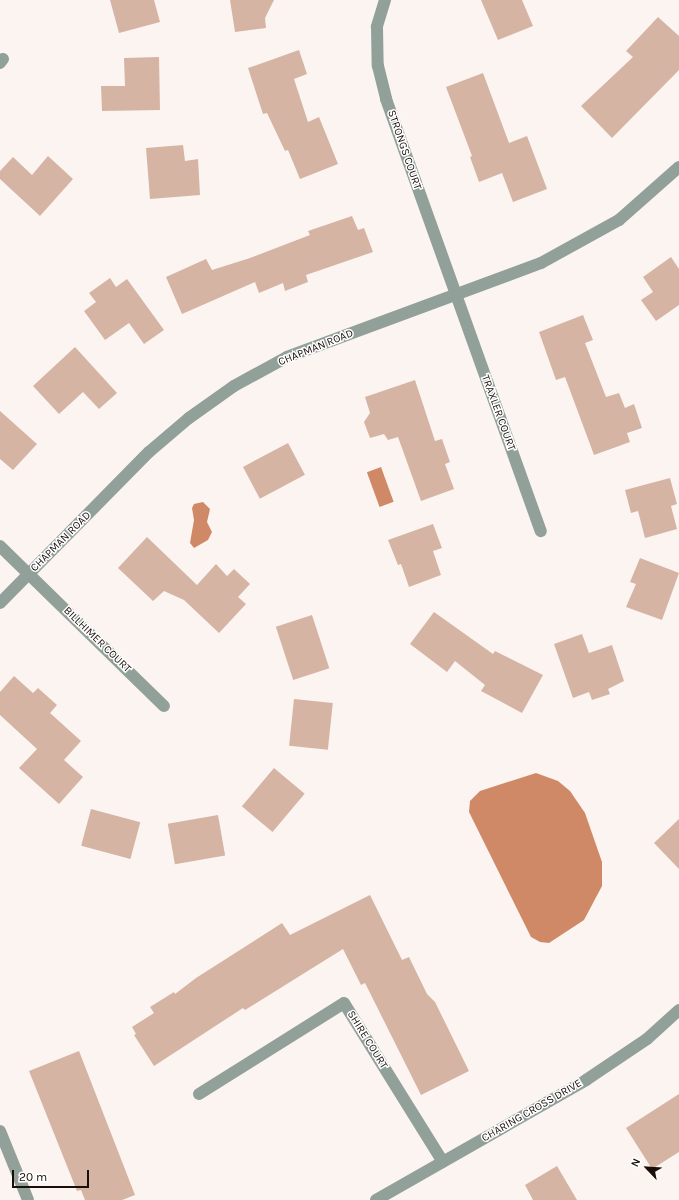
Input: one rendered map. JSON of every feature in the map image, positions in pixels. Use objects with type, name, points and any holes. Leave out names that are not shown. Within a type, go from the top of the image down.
[{"type":"street","name":"STRONGS COURT","points":[[385,0],[378,27],[378,66],[386,98],[455,295]]},
{"type":"street","name":"CHAPMAN ROAD","points":[[0,603],[149,452],[189,418],[234,386],[287,357],[541,263],[619,220],[679,167]]},
{"type":"street","name":"TRAXLER COURT","points":[[455,295],[541,531]]},
{"type":"street","name":"BILLHIMER COURT","points":[[0,546],[164,706]]},
{"type":"street","name":"SHIRE COURT","points":[[199,1094],[344,1003],[443,1162]]},
{"type":"street","name":"CHARING CROSS DRIVE","points":[[376,1200],[586,1080],[647,1039],[679,1010]]},
{"type":"street","points":[[0,1130],[28,1200]]},
{"type":"shaded area","points":[[381,467],[394,502],[380,507],[367,472]]},
{"type":"shaded area","points":[[203,502],[210,509],[207,522],[212,532],[208,540],[194,548],[190,543],[194,520],[192,508],[194,504]]},
{"type":"shaded area","points":[[536,773],[558,781],[570,791],[585,813],[602,862],[602,886],[584,920],[549,943],[540,942],[531,937],[469,812],[470,801],[480,791]]},
{"type":"building","points":[[110,0],[154,0],[160,22],[119,33]]},
{"type":"building","points":[[230,0],[274,0],[265,18],[266,28],[235,32]]},
{"type":"building","points":[[481,0],[522,0],[533,26],[498,40]]},
{"type":"building","points":[[658,17],[679,36],[679,70],[612,138],[581,106],[633,57],[626,51]]},
{"type":"building","points":[[299,50],[307,74],[294,79],[308,122],[319,117],[338,164],[300,179],[288,150],[285,151],[267,113],[263,114],[248,68]]},
{"type":"building","points":[[159,57],[160,110],[102,111],[101,86],[125,86],[124,58]]},
{"type":"building","points":[[483,73],[509,143],[527,136],[547,189],[513,202],[502,173],[479,182],[470,157],[472,156],[446,87]]},
{"type":"building","points":[[183,145],[185,161],[198,159],[200,195],[150,199],[146,148]]},
{"type":"building","points":[[48,156],[73,179],[40,216],[0,179],[0,171],[13,157],[32,175]]},
{"type":"building","points":[[352,216],[358,230],[364,228],[373,252],[306,275],[308,282],[285,291],[283,283],[259,293],[255,282],[182,314],[166,277],[206,259],[212,270],[250,258],[310,235],[308,231]]},
{"type":"building","points":[[671,257],[679,269],[679,305],[656,321],[641,300],[653,292],[643,277]]},
{"type":"building","points":[[110,278],[116,287],[127,279],[164,330],[144,344],[129,323],[105,340],[84,311],[96,302],[89,293]]},
{"type":"building","points":[[583,315],[593,340],[585,343],[606,397],[619,393],[625,408],[634,404],[642,428],[627,433],[630,442],[594,455],[565,377],[556,380],[539,332]]},
{"type":"building","points":[[75,347],[117,393],[99,409],[83,392],[59,414],[33,386]]},
{"type":"building","points":[[415,380],[435,441],[442,439],[450,462],[445,464],[454,489],[421,501],[398,437],[388,440],[384,434],[370,438],[364,422],[370,413],[365,397]]},
{"type":"building","points":[[0,411],[37,444],[13,470],[0,459]]},
{"type":"building","points":[[288,443],[305,475],[260,499],[243,467]]},
{"type":"building","points":[[670,478],[677,504],[671,506],[677,529],[645,538],[638,511],[631,513],[625,490]]},
{"type":"building","points":[[433,524],[442,548],[433,551],[441,575],[409,587],[401,564],[398,565],[388,540]]},
{"type":"building","points":[[147,537],[197,585],[216,564],[227,576],[234,569],[250,584],[238,597],[246,604],[219,633],[184,600],[164,591],[153,601],[118,568]]},
{"type":"building","points":[[640,558],[679,573],[662,620],[626,607],[636,584],[630,582]]},
{"type":"building","points":[[434,612],[493,654],[495,651],[543,675],[522,713],[481,691],[485,685],[455,661],[447,672],[410,644]]},
{"type":"building","points":[[312,615],[329,668],[293,680],[276,627]]},
{"type":"building","points":[[582,634],[589,653],[612,645],[624,681],[608,689],[610,694],[592,700],[589,692],[573,698],[554,644]]},
{"type":"building","points":[[14,676],[33,693],[38,688],[57,705],[50,713],[81,741],[64,760],[83,777],[59,804],[19,768],[37,749],[0,715],[0,692]]},
{"type":"building","points":[[294,699],[333,703],[328,750],[289,746]]},
{"type":"building","points":[[274,768],[305,794],[273,832],[242,806]]},
{"type":"building","points":[[91,809],[140,822],[130,859],[81,846]]},
{"type":"building","points":[[218,815],[225,855],[175,864],[168,824]]},
{"type":"building","points":[[679,819],[679,869],[654,843]]},
{"type":"building","points":[[370,895],[402,960],[409,957],[427,994],[435,1002],[469,1071],[421,1095],[365,983],[361,985],[343,949],[245,1010],[243,1008],[154,1066],[134,1035],[136,1034],[132,1027],[154,1013],[150,1007],[174,992],[175,994],[196,978],[282,923],[290,935]]},
{"type":"building","points":[[79,1051],[135,1195],[122,1200],[85,1200],[81,1190],[77,1191],[29,1071]]},
{"type":"building","points":[[679,1094],[679,1152],[652,1169],[626,1128]]},
{"type":"building","points":[[557,1166],[577,1200],[533,1200],[525,1185]]}]
